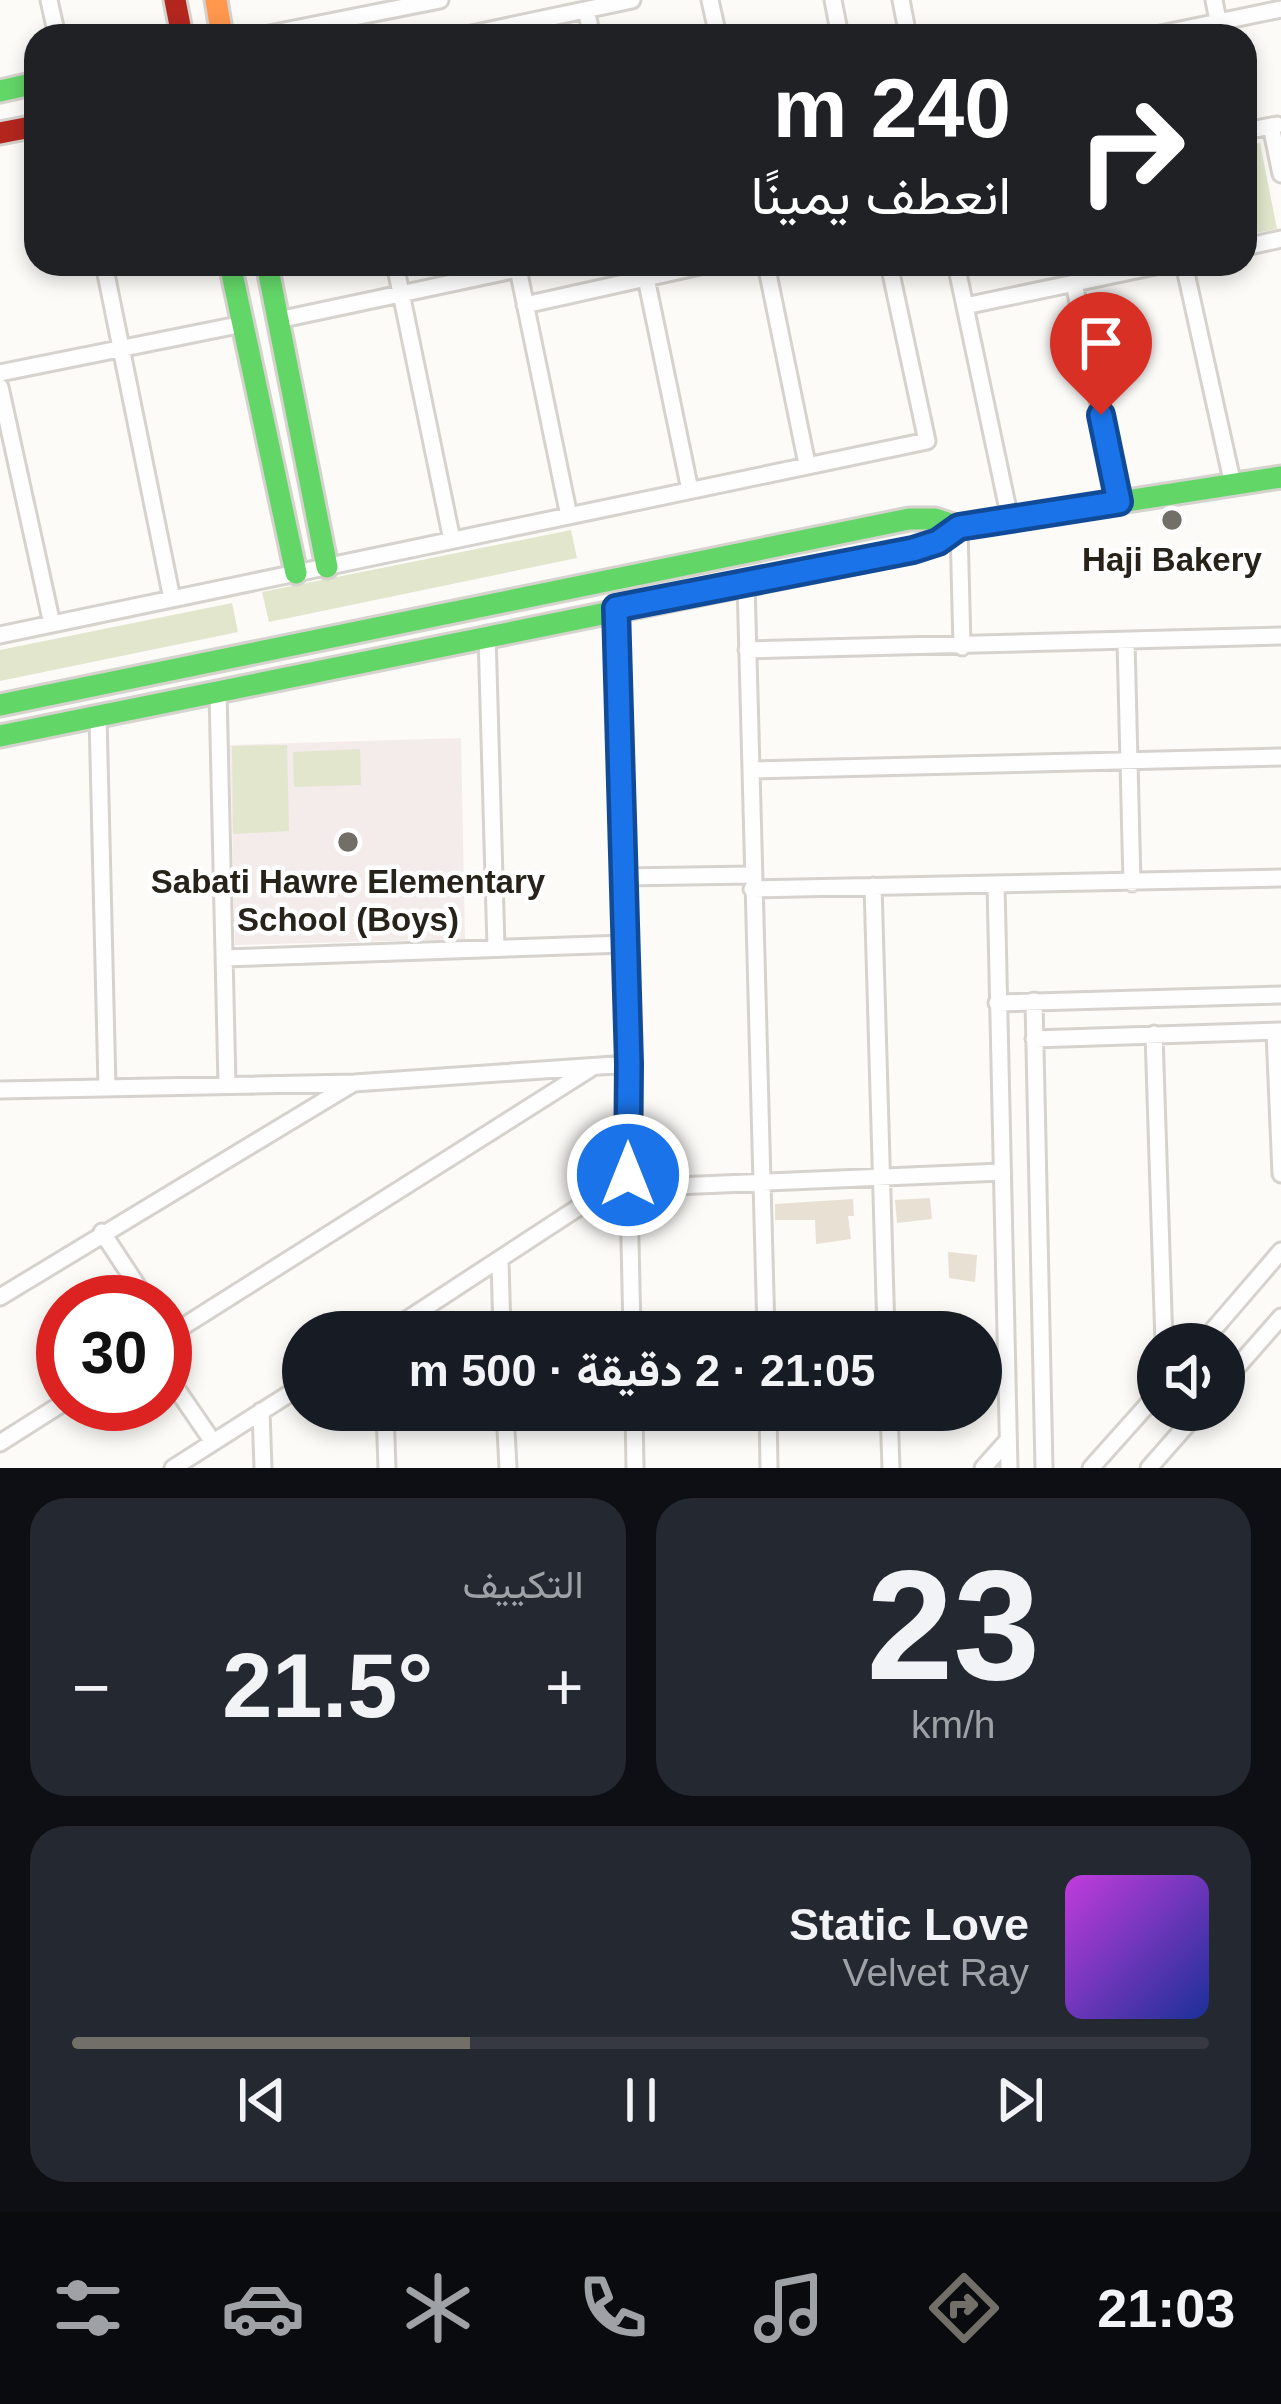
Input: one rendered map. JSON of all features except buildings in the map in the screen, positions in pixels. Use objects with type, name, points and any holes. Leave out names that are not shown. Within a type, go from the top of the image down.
[{"type":"street","points":[[344,0],[348,18]]},
{"type":"street","points":[[318,24],[440,0]]},
{"type":"street","points":[[522,24],[632,0]]},
{"type":"street","points":[[1235,24],[1281,9]]},
{"type":"street","points":[[586,10],[589,24]]},
{"type":"street","points":[[1276,125],[1281,174]]},
{"type":"street","points":[[106,276],[172,599]]},
{"type":"street","points":[[233,276],[296,573]]},
{"type":"street","points":[[269,276],[327,567]]},
{"type":"street","points":[[397,276],[452,540]]},
{"type":"street","points":[[278,320],[474,276]]},
{"type":"street","points":[[519,276],[569,516]]},
{"type":"street","points":[[525,304],[655,276]]},
{"type":"street","points":[[768,276],[807,464]]},
{"type":"street","points":[[0,635],[927,440],[893,276]]},
{"type":"street","points":[[959,276],[1010,519]]},
{"type":"street","points":[[965,306],[1110,276]]},
{"type":"street","points":[[1187,276],[1233,485]]},
{"type":"street","points":[[646,278],[690,490]]},
{"type":"street","points":[[1074,284],[1119,502]]},
{"type":"street","points":[[0,374],[243,324]]},
{"type":"street","points":[[0,387],[52,624]]},
{"type":"street","points":[[0,736],[913,550],[938,542],[959,527],[1281,477]]},
{"type":"street","points":[[0,705],[909,519],[934,519],[959,527]]},
{"type":"street","points":[[959,527],[962,646]]},
{"type":"street","points":[[746,582],[765,1311]]},
{"type":"street","points":[[616,608],[631,1311]]},
{"type":"street","points":[[487,634],[496,947]]},
{"type":"street","points":[[747,650],[1281,636]]},
{"type":"street","points":[[1126,641],[1132,883]]},
{"type":"street","points":[[265,649],[273,679]]},
{"type":"street","points":[[218,691],[227,1085]]},
{"type":"street","points":[[98,716],[107,1087]]},
{"type":"street","points":[[751,770],[1281,757]]},
{"type":"street","points":[[623,877],[873,886],[1281,878]]},
{"type":"street","points":[[995,884],[1009,1468]]},
{"type":"street","points":[[873,886],[885,1311]]},
{"type":"street","points":[[224,958],[625,944]]},
{"type":"street","points":[[997,1003],[1281,995]]},
{"type":"street","points":[[1034,1001],[1044,1468]]},
{"type":"street","points":[[1034,1039],[1278,1032],[1281,1174]]},
{"type":"street","points":[[1154,1034],[1163,1323]]},
{"type":"street","points":[[0,1090],[354,1083],[629,1064]]},
{"type":"street","points":[[192,1318],[595,1066]]},
{"type":"street","points":[[0,1297],[354,1083]]},
{"type":"street","points":[[421,1311],[628,1182],[762,1183],[1002,1172]]},
{"type":"street","points":[[102,1232],[130,1275]]},
{"type":"street","points":[[1219,1323],[1281,1251]]},
{"type":"street","points":[[500,1261],[501,1311]]},
{"type":"street","points":[[1245,1358],[1281,1317]]},
{"type":"street","points":[[173,1468],[282,1398]]},
{"type":"street","points":[[192,1411],[213,1442]]},
{"type":"street","points":[[261,1411],[263,1468]]},
{"type":"street","points":[[1091,1468],[1137,1417]]},
{"type":"street","points":[[0,1443],[36,1420]]},
{"type":"street","points":[[386,1431],[387,1468]]},
{"type":"street","points":[[507,1431],[508,1468]]},
{"type":"street","points":[[634,1431],[635,1468]]},
{"type":"street","points":[[768,1431],[769,1468]]},
{"type":"street","points":[[890,1431],[891,1468]]},
{"type":"street","points":[[1149,1468],[1181,1431]]},
{"type":"street","points":[[983,1468],[1008,1440]]},
{"type":"shaded area","name":"Sabati Hawre Elementary School (Boys)","points":[[461,738],[465,939],[235,945],[230,745]]},
{"type":"green space","points":[[1257,144],[1277,229],[1257,233]]},
{"type":"green space","points":[[571,530],[577,558],[269,622],[262,592]]},
{"type":"green space","points":[[232,603],[238,632],[0,681],[0,650]]},
{"type":"green space","points":[[287,745],[289,831],[233,834],[232,746]]},
{"type":"green space","points":[[360,749],[361,785],[294,787],[293,752]]},
{"type":"traffic: fast","points":[[0,91],[24,86]]},
{"type":"traffic: fast","points":[[233,276],[296,573]]},
{"type":"traffic: fast","points":[[269,276],[327,567]]},
{"type":"traffic: fast","points":[[0,705],[909,519],[935,519],[959,527],[1281,477]]},
{"type":"traffic: fast","points":[[0,736],[913,551],[959,527]]},
{"type":"traffic: slow","points":[[216,0],[220,24]]},
{"type":"traffic: jam","points":[[175,0],[180,24]]},
{"type":"traffic: jam","points":[[0,133],[24,128]]},
{"type":"place","name":"Haji Bakery","points":[[1172,520]]},
{"type":"place","name":"Sabati Hawre Elementary School (Boys)","points":[[348,842]]},
{"type":"route","points":[[628,1175],[616,608],[926,547],[959,527],[1119,502],[1101,415]]}]
